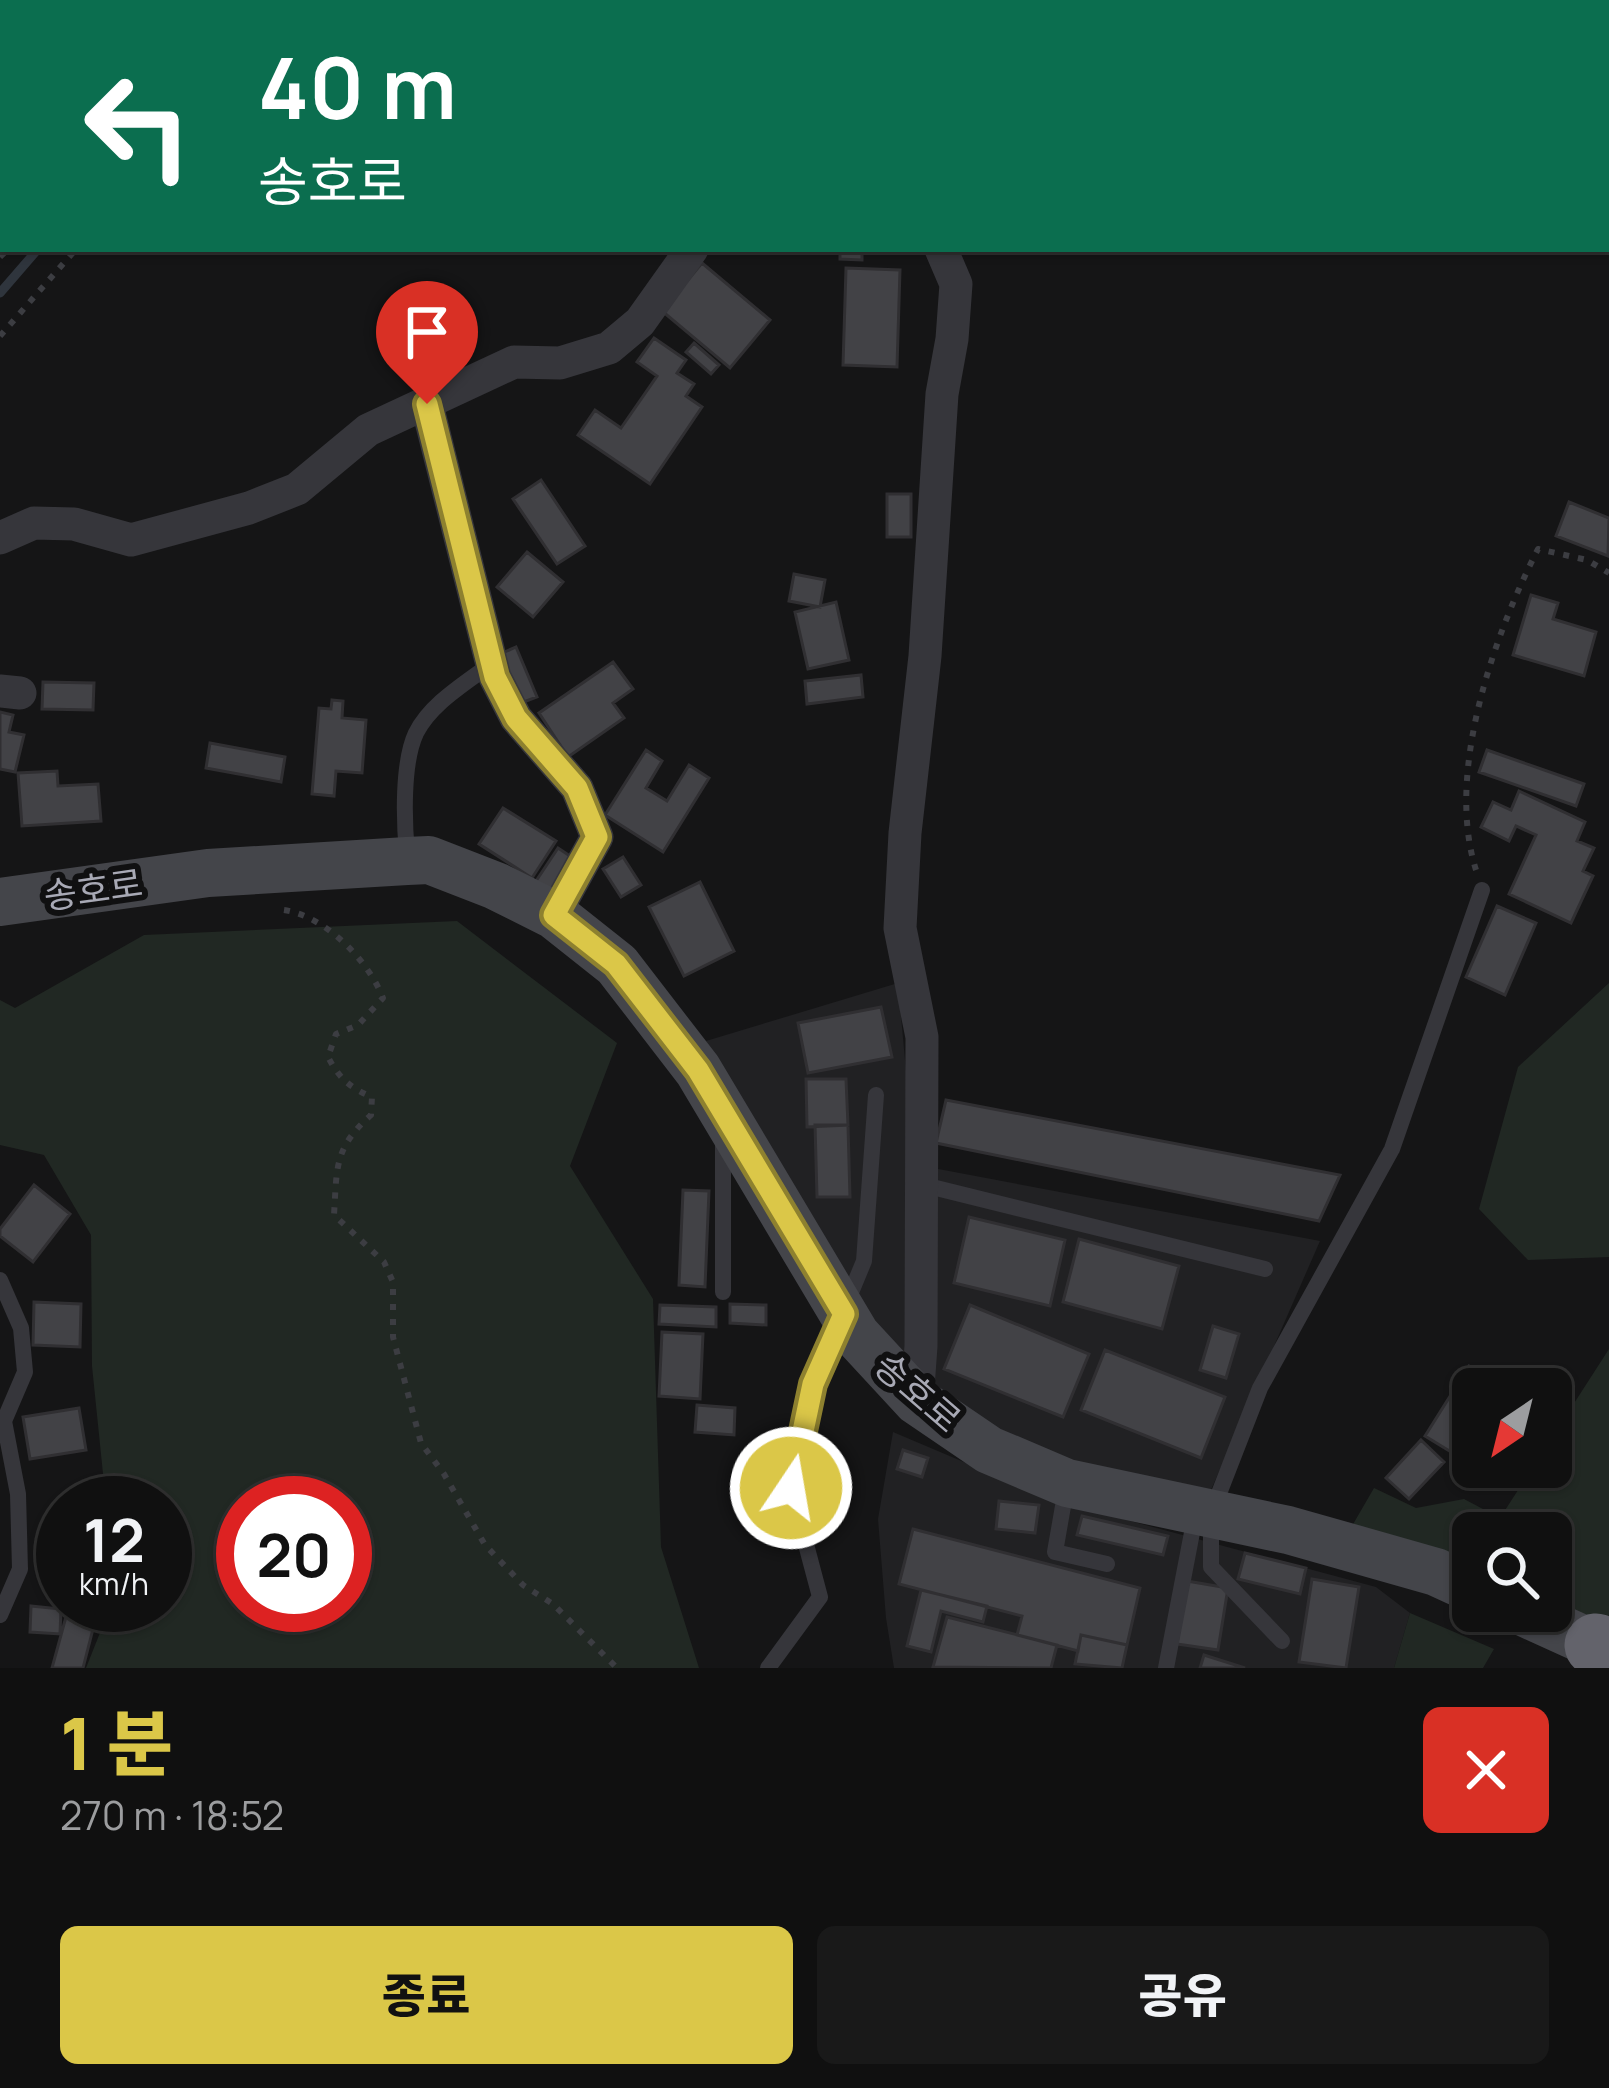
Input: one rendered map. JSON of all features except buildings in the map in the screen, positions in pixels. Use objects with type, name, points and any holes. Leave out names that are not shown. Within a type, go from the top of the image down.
[{"type":"main road","name":"송호로","points":[[0,902],[208,873],[428,860],[496,886],[554,915],[616,964],[698,1070],[856,1335],[917,1401],[988,1450],[1067,1483],[1288,1530],[1452,1579]]},
{"type":"main road","points":[[1565,1632],[1605,1651]]},
{"type":"street","points":[[0,538],[34,523],[74,524],[131,541],[249,508],[297,489],[368,430],[514,362],[560,363],[610,348],[640,322],[690,252]]},
{"type":"street","points":[[917,1401],[922,1037],[900,928],[942,394],[956,284],[942,252]]},
{"type":"street","points":[[427,404],[492,663],[516,718],[577,788],[597,837],[554,915]]},
{"type":"lane","points":[[407,861],[403,804],[416,734],[441,701],[492,663]]},
{"type":"lane","points":[[1166,1668],[1204,1512],[1260,1388],[1392,1149],[1482,890]]},
{"type":"lane","points":[[768,1668],[820,1597],[791,1488],[813,1384],[864,1261],[876,1095]]},
{"type":"lane","points":[[723,1292],[724,1113]]},
{"type":"lane","points":[[919,1184],[1264,1269]]},
{"type":"lane","points":[[0,1280],[21,1328],[25,1372],[4,1421],[18,1494],[20,1569],[0,1615]]},
{"type":"lane","points":[[1067,1483],[1055,1552],[1107,1564]]},
{"type":"lane","points":[[1204,1512],[1211,1567],[1282,1641]]},
{"type":"path","points":[[0,336],[73,252]]},
{"type":"path","points":[[1482,890],[1468,830],[1478,698],[1521,584],[1538,548],[1588,560],[1609,573]]},
{"type":"path","points":[[282,909],[303,913],[357,955],[376,979],[383,998],[358,1025],[336,1034],[328,1057],[352,1088],[372,1097],[371,1115],[347,1137],[337,1174],[334,1215],[384,1262],[393,1282],[393,1337],[421,1443],[484,1545],[617,1668]]},
{"type":"shaded area","points":[[457,921],[617,1043],[570,1166],[653,1299],[661,1547],[699,1668],[86,1668],[100,1632],[192,1632],[192,1476],[103,1476],[92,1366],[91,1235],[44,1155],[0,1145],[0,1000],[15,1008],[144,935]]},
{"type":"shaded area","points":[[898,983],[908,1093],[933,1168],[1320,1241],[1207,1499],[1010,1444],[918,1391],[801,1228],[706,1041]]},
{"type":"shaded area","points":[[1609,983],[1609,1257],[1528,1260],[1479,1209],[1518,1067]]},
{"type":"shaded area","points":[[1609,1349],[1609,1631],[1572,1616],[1572,1512],[1504,1512],[1519,1488],[1572,1488],[1572,1406]]},
{"type":"shaded area","points":[[893,1432],[1056,1501],[1376,1587],[1410,1613],[1394,1668],[894,1668],[878,1519]]},
{"type":"shaded area","points":[[1374,1488],[1416,1508],[1464,1499],[1489,1512],[1452,1512],[1452,1566],[1352,1526]]},
{"type":"shaded area","points":[[1410,1613],[1494,1649],[1483,1668],[1394,1668]]},
{"type":"waterway","points":[[0,293],[35,252]]},
{"type":"route","points":[[427,404],[495,677],[516,718],[577,788],[597,837],[554,915],[616,964],[698,1070],[844,1314],[813,1384],[791,1488]]}]
